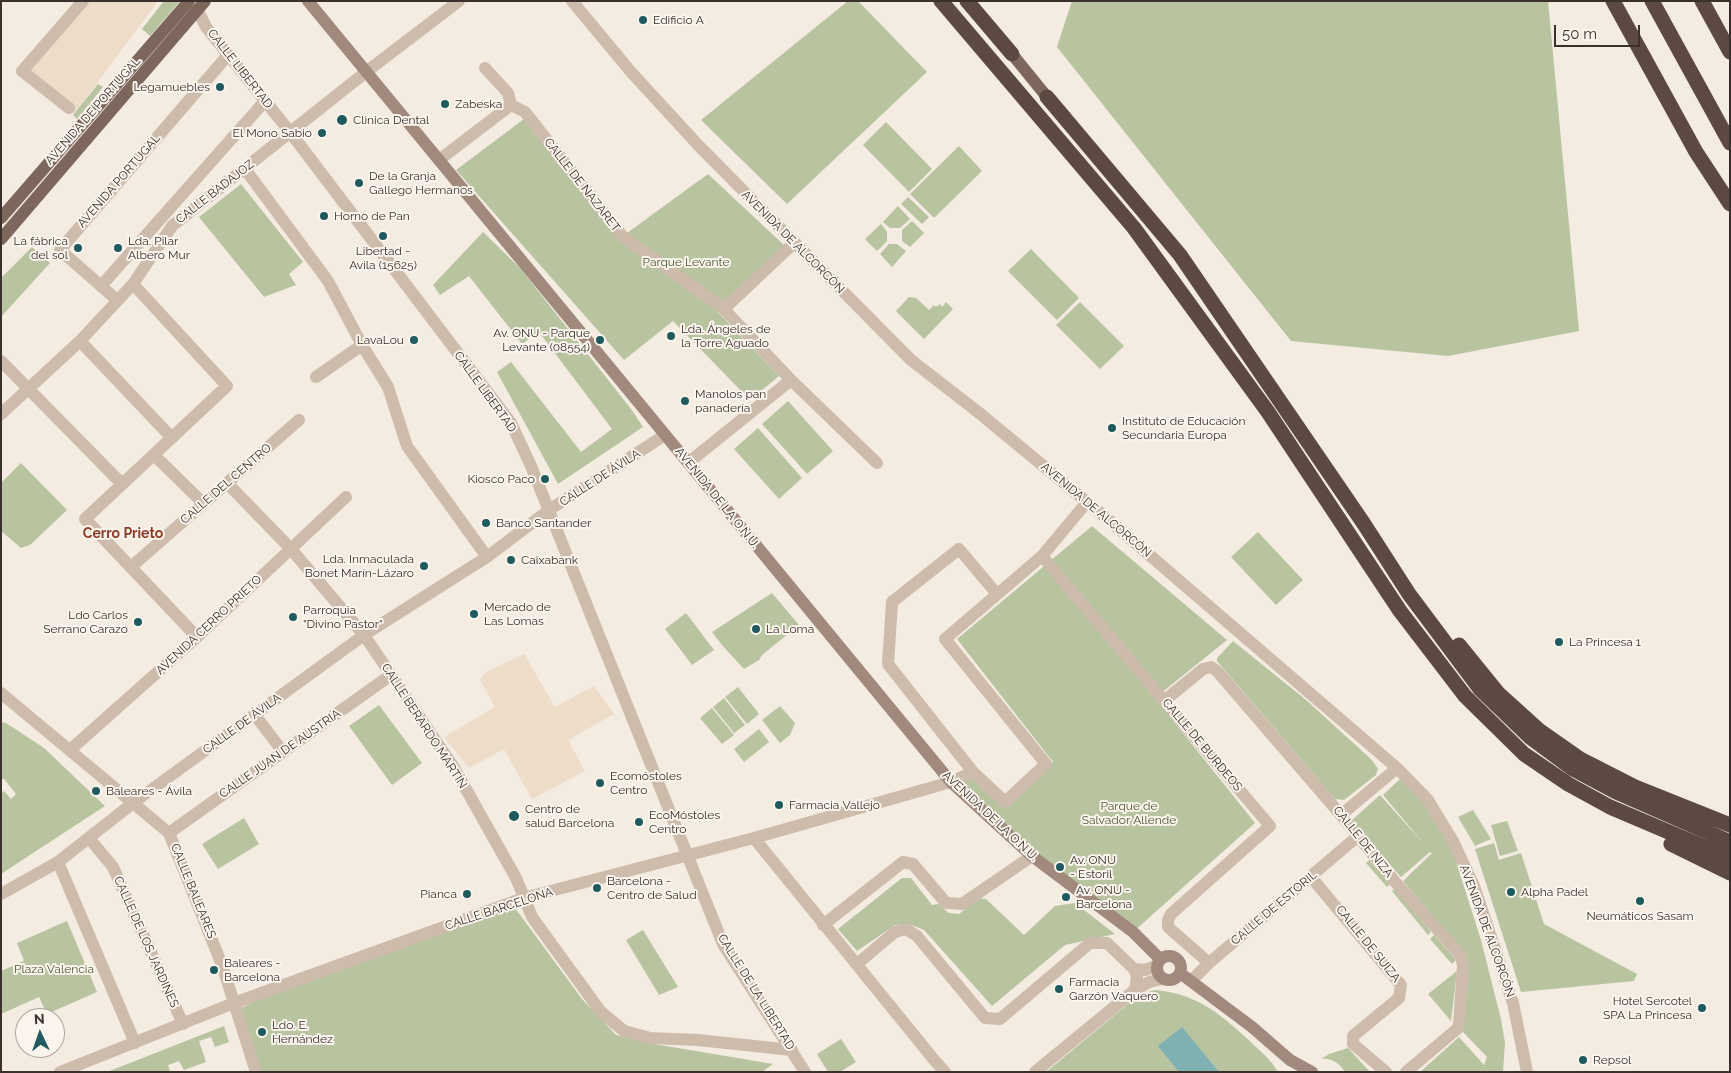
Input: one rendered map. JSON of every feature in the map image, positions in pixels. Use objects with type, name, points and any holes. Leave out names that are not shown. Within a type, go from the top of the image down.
[{"type":"highway","points":[[941,1],[1134,228],[1268,412],[1400,611],[1465,696],[1524,754],[1568,784],[1610,806],[1730,858]]},
{"type":"highway","points":[[967,1],[1012,54]]},
{"type":"highway","points":[[976,1],[1012,54]]},
{"type":"highway","points":[[1613,1],[1696,152],[1730,204]]},
{"type":"highway","points":[[1652,1],[1730,143]]},
{"type":"highway","points":[[1702,1],[1730,52]]},
{"type":"highway","points":[[1047,97],[1180,255],[1364,524],[1409,594],[1480,689],[1531,738],[1573,769],[1616,792],[1730,842]]},
{"type":"highway","points":[[1364,524],[1498,693],[1540,730],[1580,759],[1622,781],[1730,825]]},
{"type":"highway","points":[[1400,611],[1421,652],[1451,692],[1517,759],[1561,789],[1605,813],[1730,873]]},
{"type":"main road","name":"AVENIDA DE PORTUGAL","points":[[1,218],[197,4]]},
{"type":"main road","name":"AVENIDA DE PORTUGAL","points":[[1,239],[197,4]]},
{"type":"main road","points":[[1012,54],[1047,97]]},
{"type":"street","points":[[69,108],[23,70],[84,1]]},
{"type":"street","name":"AVENIDA DE LA O.N.U.","points":[[308,1],[951,782],[1032,856],[1133,932],[1158,963]]},
{"type":"street","name":"CALLE BADAJOZ","points":[[1,414],[80,341],[133,284],[172,226],[366,72],[459,1]]},
{"type":"street","name":"AVENIDA DE ALCORCÓN","points":[[572,1],[630,72],[699,146],[911,360],[1087,502],[1397,768],[1428,800],[1453,841],[1474,886],[1513,1002],[1527,1072]]},
{"type":"street","name":"CALLE LIBERTAD","points":[[197,4],[206,27],[290,132],[511,423],[532,466],[688,855]]},
{"type":"street","name":"AVENIDA PORTUGAL","points":[[117,300],[60,250],[228,55]]},
{"type":"street","name":"CALLE DE NAZARET","points":[[486,68],[508,93],[511,105],[525,112],[624,238],[724,309],[790,380],[877,463]]},
{"type":"street","name":"CALLE BADAJOZ","points":[[101,286],[265,101]]},
{"type":"street","points":[[439,160],[511,105]]},
{"type":"street","points":[[245,169],[328,281],[362,346],[388,387],[407,446],[486,557]]},
{"type":"street","points":[[724,309],[794,243]]},
{"type":"street","points":[[133,284],[227,386],[85,519],[197,637]]},
{"type":"street","points":[[80,341],[172,438]]},
{"type":"street","points":[[316,376],[362,346]]},
{"type":"street","points":[[1,362],[29,388],[122,484]]},
{"type":"street","points":[[688,463],[790,380]]},
{"type":"street","name":"CALLE DEL CENTRO","points":[[131,567],[299,420]]},
{"type":"street","name":"CALLE DE ÁVILA","points":[[1,894],[58,862],[133,803],[364,635],[486,557],[549,510],[665,435]]},
{"type":"street","points":[[154,455],[203,503]]},
{"type":"street","name":"CALLE BERARDO MARTÍN","points":[[227,483],[291,550],[364,635],[453,766],[516,878],[532,917],[602,1012],[624,1031],[650,1038],[698,1040],[792,1050]]},
{"type":"street","name":"AVENIDA CERRO PRIETO","points":[[70,750],[197,637],[346,498]]},
{"type":"street","points":[[997,594],[959,549],[892,602],[888,664],[973,772],[1005,802],[1046,764],[945,639],[1042,556],[1087,502]]},
{"type":"street","name":"CALLE DE BURDEOS","points":[[1042,556],[1270,826],[1171,914],[1168,920],[1168,927],[1209,963]]},
{"type":"street","name":"CALLE DE NIZA","points":[[1164,700],[1203,668],[1211,667],[1218,671],[1463,960],[1459,1025],[1457,1029],[1406,1072]]},
{"type":"street","name":"CALLE JUAN DE AUSTRIA","points":[[169,833],[391,676]]},
{"type":"street","name":"CALLE BALEARES","points":[[2,695],[169,833],[222,965],[256,1072]]},
{"type":"street","points":[[254,715],[283,752]]},
{"type":"street","points":[[1342,815],[1397,768]]},
{"type":"street","points":[[951,782],[973,772]]},
{"type":"street","name":"CALLE BARCELONA","points":[[60,1072],[234,1003],[524,898],[754,838],[951,782]]},
{"type":"street","name":"CALLE DE ESTORIL","points":[[1191,981],[1209,963],[1358,836]]},
{"type":"street","name":"CALLE DE LOS JARDINES","points":[[89,838],[113,867],[182,1024]]},
{"type":"street","points":[[754,838],[945,1072]]},
{"type":"street","name":"CALLE DE LA LIBERTAD","points":[[688,855],[723,944],[805,1072]]},
{"type":"street","points":[[824,925],[903,862],[913,864],[946,903],[962,904],[1032,856]]},
{"type":"street","points":[[58,862],[134,1043]]},
{"type":"street","name":"CALLE DE SUIZA","points":[[1311,877],[1401,984],[1399,998],[1353,1036],[1354,1044],[1386,1072]]},
{"type":"street","points":[[856,964],[895,932],[906,929],[917,936],[985,1018],[1000,1018],[1090,943],[1107,943],[1134,969],[1137,977],[1135,990]]},
{"type":"street","points":[[1035,1072],[1135,990],[1149,982],[1162,979],[1169,981],[1176,978],[1180,973],[1181,966],[1178,960],[1166,956],[1145,970],[1134,969]]},
{"type":"street","points":[[1158,963],[1158,974],[1162,979]]},
{"type":"street","points":[[1180,973],[1252,1027],[1292,1066],[1302,1065],[1312,1072]]},
{"type":"street","points":[[1317,1072],[1322,1072]]},
{"type":"green space","points":[[164,1],[180,1],[150,36],[142,29]]},
{"type":"green space","points":[[848,1],[858,1],[927,72],[787,204],[701,120]]},
{"type":"green space","points":[[1072,1],[1548,1],[1579,331],[1448,356],[1291,341],[1057,47]]},
{"type":"green space","points":[[98,84],[103,87],[77,119],[73,115]]},
{"type":"green space","name":"Parque Levante","points":[[532,113],[627,233],[708,174],[785,246],[718,312],[779,376],[750,400],[673,321],[624,360],[456,170]]},
{"type":"green space","points":[[886,122],[932,169],[909,192],[863,145]]},
{"type":"green space","points":[[959,146],[982,171],[934,218],[910,194]]},
{"type":"green space","points":[[241,184],[303,262],[289,274],[296,285],[264,297],[199,217]]},
{"type":"green space","points":[[908,197],[929,217],[922,224],[901,204]]},
{"type":"green space","points":[[898,206],[910,219],[900,228],[890,228],[883,222]]},
{"type":"green space","points":[[912,221],[924,233],[910,247],[902,241],[902,230]]},
{"type":"green space","points":[[881,224],[887,232],[887,241],[877,251],[865,239]]},
{"type":"green space","points":[[483,232],[520,268],[631,409],[643,427],[558,484],[497,372],[511,362],[581,452],[612,429],[539,332],[522,344],[469,276],[440,295],[433,285]]},
{"type":"green space","points":[[889,244],[897,244],[906,251],[892,267],[880,254]]},
{"type":"green space","points":[[32,247],[50,263],[1,317],[1,278]]},
{"type":"green space","points":[[1031,249],[1079,298],[1057,320],[1008,271]]},
{"type":"green space","points":[[909,297],[916,298],[929,310],[934,305],[936,307],[940,304],[942,307],[946,302],[953,309],[924,339],[896,311]]},
{"type":"green space","points":[[1080,302],[1124,346],[1100,369],[1056,325]]},
{"type":"green space","points":[[788,401],[833,451],[807,474],[762,424]]},
{"type":"green space","points":[[758,428],[802,478],[779,499],[734,449]]},
{"type":"green space","points":[[21,463],[67,510],[30,545],[21,548],[1,531],[1,483]]},
{"type":"green space","name":"Parque de Salvador Allende","points":[[1092,526],[1227,640],[1155,698],[1255,823],[1133,932],[951,782],[973,776],[1005,806],[1053,762],[957,639]]},
{"type":"green space","points":[[1258,532],[1303,580],[1276,605],[1231,557]]},
{"type":"green space","name":"La Loma","points":[[772,593],[799,625],[762,655],[759,660],[744,669],[712,632]]},
{"type":"green space","points":[[686,613],[714,650],[692,665],[665,629]]},
{"type":"green space","points":[[1233,641],[1305,699],[1372,760],[1378,769],[1376,775],[1344,800],[1335,799],[1217,661],[1217,658]]},
{"type":"green space","points":[[738,687],[759,714],[747,724],[725,697]]},
{"type":"green space","points":[[724,698],[745,725],[734,733],[713,707]]},
{"type":"green space","points":[[379,705],[422,763],[392,785],[349,726]]},
{"type":"green space","points":[[780,706],[795,723],[790,735],[780,743],[762,720]]},
{"type":"green space","points":[[712,708],[734,735],[722,744],[700,718]]},
{"type":"green space","points":[[1,722],[6,723],[44,748],[105,806],[1,874],[1,794],[4,791],[11,799],[16,794],[4,779],[1,779]]},
{"type":"green space","points":[[759,729],[769,742],[744,762],[734,749]]},
{"type":"green space","points":[[1400,779],[1425,805],[1453,852],[1481,940],[1501,1019],[1505,1043],[1503,1072],[1420,1072],[1459,1037],[1484,1065],[1487,1057],[1463,1032],[1467,957],[1403,881],[1432,853],[1430,852],[1401,877],[1351,821],[1380,795],[1424,844],[1383,795]]},
{"type":"green space","points":[[1473,810],[1491,839],[1475,846],[1458,817]]},
{"type":"green space","points":[[244,818],[259,844],[218,869],[202,844]]},
{"type":"green space","points":[[1507,821],[1518,851],[1500,856],[1491,825]]},
{"type":"green space","name":"Alpha Padel","points":[[1494,843],[1499,860],[1521,853],[1544,924],[1637,974],[1634,981],[1521,992],[1475,849]]},
{"type":"green space","points":[[1369,860],[1390,884],[1387,887],[1366,863]]},
{"type":"green space","points":[[902,878],[911,878],[932,905],[938,904],[949,913],[959,914],[979,898],[986,899],[1024,935],[1055,906],[1075,903],[1115,934],[1065,945],[992,1006],[924,930],[909,924],[895,925],[857,951],[838,929]]},
{"type":"green space","points":[[1395,889],[1431,932],[1428,935],[1392,891]]},
{"type":"green space","points":[[515,908],[582,999],[616,1035],[654,1044],[773,1064],[762,1072],[260,1072],[241,1008],[260,999],[268,991]]},
{"type":"green space","name":"Plaza Valencia","points":[[67,921],[97,992],[61,1008],[44,1008],[39,997],[1,1014],[1,971],[24,961],[17,943]]},
{"type":"green space","points":[[643,930],[678,987],[659,995],[626,940]]},
{"type":"green space","points":[[1434,935],[1456,960],[1452,964],[1430,939]]},
{"type":"green space","points":[[1457,971],[1451,1021],[1428,994]]},
{"type":"green space","points":[[1155,990],[1171,992],[1197,1001],[1219,1015],[1270,1060],[1278,1072],[1046,1072],[1140,994]]},
{"type":"green space","points":[[224,1026],[229,1042],[215,1047],[211,1037],[199,1041],[206,1062],[184,1070],[179,1061],[168,1065],[170,1072],[107,1072]]},
{"type":"green space","points":[[841,1039],[856,1062],[840,1072],[828,1072],[817,1054]]},
{"type":"green space","points":[[1348,1048],[1370,1072],[1345,1072],[1335,1062],[1329,1059],[1321,1059],[1329,1054]]},
{"type":"shaded area","points":[[83,1],[158,1],[74,114],[24,69]]},
{"type":"shaded area","points":[[524,654],[555,707],[594,686],[614,714],[568,740],[585,771],[532,799],[504,749],[469,768],[444,737],[495,707],[480,680],[486,672]]},
{"type":"water","points":[[1182,1027],[1219,1072],[1179,1072],[1158,1046]]},
{"type":"place","name":"Edificio A","points":[[643,20]]},
{"type":"place","name":"Legamuebles","points":[[220,87]]},
{"type":"place","name":"Zabeska","points":[[445,104]]},
{"type":"place","name":"Clinica Dental","points":[[342,120]]},
{"type":"place","name":"El Mono Sabio","points":[[322,133]]},
{"type":"place","name":"De la Granja Gallego Hermanos","points":[[359,183]]},
{"type":"place","name":"Horno de Pan","points":[[324,216]]},
{"type":"place","name":"Libertad - Avila (15625)","points":[[383,236]]},
{"type":"place","name":"La fábrica del sol","points":[[78,248]]},
{"type":"place","name":"Lda. Pilar Albero Mur","points":[[118,248]]},
{"type":"place","name":"Lda. Ángeles de la Torre Aguado","points":[[671,336]]},
{"type":"place","name":"LavaLou","points":[[414,340]]},
{"type":"place","name":"Av. ONU - Parque Levante (08554)","points":[[600,340]]},
{"type":"place","name":"Manolos pan panadería","points":[[685,401]]},
{"type":"place","name":"Instituto de Educación Secundaria Europa","points":[[1112,428]]},
{"type":"place","name":"Kiosco Paco","points":[[545,479]]},
{"type":"place","name":"Banco Santander","points":[[486,523]]},
{"type":"place","name":"Caixabank","points":[[511,560]]},
{"type":"place","name":"Lda. Inmaculada Bonet Marín-Lázaro","points":[[424,566]]},
{"type":"place","name":"Mercado de Las Lomas","points":[[474,614]]},
{"type":"place","name":"Parroquia \"Divino Pastor\"","points":[[293,617]]},
{"type":"place","name":"Ldo Carlos Serrano Carazo","points":[[138,622]]},
{"type":"place","name":"La Loma","points":[[756,629]]},
{"type":"place","name":"La Princesa 1","points":[[1559,642]]},
{"type":"place","name":"Ecomóstoles Centro","points":[[600,783]]},
{"type":"place","name":"Baleares - Ávila","points":[[96,791]]},
{"type":"place","name":"Farmacia Vallejo","points":[[779,805]]},
{"type":"place","name":"Centro de salud Barcelona","points":[[514,816]]},
{"type":"place","name":"EcoMóstoles Centro","points":[[639,822]]},
{"type":"place","name":"Av. ONU - Estoril","points":[[1060,867]]},
{"type":"place","name":"Barcelona - Centro de Salud","points":[[597,888]]},
{"type":"place","name":"Alpha Padel","points":[[1511,892]]},
{"type":"place","name":"Pianca","points":[[467,894]]},
{"type":"place","name":"Av. ONU - Barcelona","points":[[1066,897]]},
{"type":"place","name":"Neumáticos Sasam","points":[[1640,901]]},
{"type":"place","name":"Baleares - Barcelona","points":[[214,970]]},
{"type":"place","name":"Farmacia Garzón Vaquero","points":[[1059,989]]},
{"type":"place","name":"Hotel Sercotel SPA La Princesa","points":[[1702,1008]]},
{"type":"place","name":"Ldo. E. Hernández","points":[[262,1032]]},
{"type":"place","name":"Repsol","points":[[1583,1060]]},
{"type":"district","name":"Cerro Prieto","points":[[123,534]]}]
